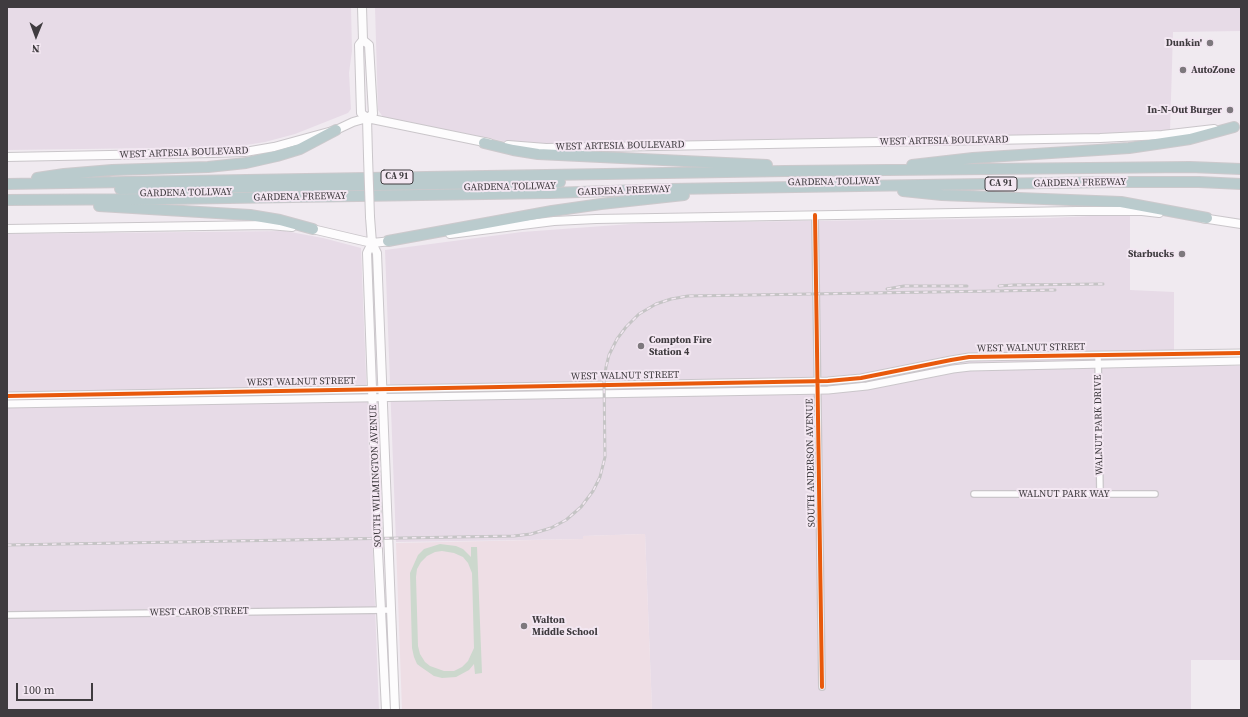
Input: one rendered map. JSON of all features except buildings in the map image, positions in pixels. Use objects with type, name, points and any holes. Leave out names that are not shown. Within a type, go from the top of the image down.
[{"type":"highway","points":[[849,171],[973,158],[1129,148],[1190,139],[1238,126]]},
{"type":"highway","points":[[7,183],[64,174],[112,170],[208,167],[246,163],[300,149],[336,130]]},
{"type":"highway","points":[[484,143],[538,154],[772,165],[786,171]]},
{"type":"highway","name":"GARDENA FREEWAY","points":[[7,183],[786,171],[1190,167],[1241,169]]},
{"type":"highway","name":"GARDENA TOLLWAY","points":[[7,190],[1046,174],[1059,169]]},
{"type":"highway","name":"GARDENA TOLLWAY","points":[[7,196],[1143,176],[1157,182]]},
{"type":"highway","name":"GARDENA FREEWAY","points":[[7,200],[487,194],[1157,182],[1241,184]]},
{"type":"highway","points":[[845,187],[942,195],[1121,202],[1144,205],[1207,218]]},
{"type":"highway","points":[[388,241],[565,209],[667,197],[766,188]]},
{"type":"highway","points":[[7,200],[250,215],[280,220],[313,229]]},
{"type":"main road","name":"SOUTH WILMINGTON AVENUE","points":[[362,7],[363,40],[369,45],[373,114],[367,118],[370,217],[372,243],[377,253],[395,710]]},
{"type":"main road","name":"WEST ARTESIA BOULEVARD","points":[[7,157],[245,152],[274,147],[336,130],[353,122],[367,118],[484,143],[546,148],[1100,138],[1178,134],[1238,126]]},
{"type":"main road","points":[[7,229],[269,224],[313,229],[372,243],[558,221],[596,219],[1119,211],[1207,218],[1241,224]]},
{"type":"main road","name":"SOUTH WILMINGTON AVENUE","points":[[372,243],[367,253],[386,710]]},
{"type":"street","name":"SOUTH ANDERSON AVENUE","points":[[815,215],[822,687]]},
{"type":"street","name":"WEST WALNUT STREET","points":[[7,396],[818,381],[861,378],[951,360],[969,358],[1241,353]]},
{"type":"street","name":"WALNUT PARK DRIVE","points":[[1098,355],[1100,494]]},
{"type":"street","name":"WEST WALNUT STREET","points":[[7,404],[818,390],[852,388],[970,367],[1241,361]]},
{"type":"street","points":[[301,390],[301,399]]},
{"type":"street","points":[[250,391],[251,400]]},
{"type":"street","points":[[272,391],[273,400]]},
{"type":"street","points":[[172,392],[172,401]]},
{"type":"street","points":[[196,392],[196,401]]},
{"type":"street","points":[[222,392],[222,400]]},
{"type":"street","name":"WALNUT PARK WAY","points":[[974,494],[1155,494]]},
{"type":"street","name":"WEST CAROB STREET","points":[[7,615],[391,610]]},
{"type":"shaded area","points":[[7,7],[351,7],[352,51],[349,73],[351,109],[348,113],[295,134],[265,142],[234,147],[7,150]]},
{"type":"shaded area","points":[[375,7],[1241,7],[1241,31],[1173,32],[1170,132],[1129,135],[518,144],[383,117],[378,110]]},
{"type":"shaded area","points":[[1130,214],[1130,290],[1174,292],[1174,366],[1241,366],[1241,660],[1191,660],[1191,710],[652,710],[645,534],[583,536],[583,539],[396,542],[385,250],[522,232],[644,223],[1049,218]]},
{"type":"shaded area","points":[[285,231],[323,238],[361,248],[379,710],[7,710],[7,234]]},
{"type":"shaded area","name":"Walton Middle School","points":[[645,534],[652,710],[402,710],[396,543],[583,539],[583,536]]},
{"type":"shaded area","points":[[440,544],[456,546],[463,549],[471,557],[471,547],[477,547],[482,673],[475,674],[474,664],[469,670],[456,677],[442,678],[434,676],[417,664],[412,648],[410,573],[418,555],[424,549]],"holes":[[[442,551],[454,553],[463,557],[468,563],[472,573],[474,648],[468,661],[462,667],[454,671],[444,671],[430,666],[425,662],[420,654],[418,646],[416,577],[417,569],[427,556],[435,552]]]},
{"type":"railway","points":[[999,286],[1103,284]]},
{"type":"railway","points":[[887,289],[904,286],[967,286]]},
{"type":"railway","points":[[7,545],[514,536],[531,534],[551,528],[566,520],[581,507],[593,491],[600,477],[605,457],[604,381],[609,355],[617,339],[626,327],[639,314],[656,304],[671,299],[688,296],[1055,290]]},
{"type":"cycle path","points":[[815,215],[822,687]]},
{"type":"cycle path","points":[[7,396],[828,381],[861,378],[969,357],[1241,353]]},
{"type":"place","name":"Dunkin'","points":[[1210,43]]},
{"type":"place","name":"AutoZone","points":[[1183,70]]},
{"type":"place","name":"In-N-Out Burger","points":[[1230,110]]},
{"type":"place","name":"Starbucks","points":[[1182,254]]},
{"type":"place","name":"Compton Fire Station 4","points":[[641,346]]},
{"type":"place","name":"Walton Middle School","points":[[524,626]]}]
